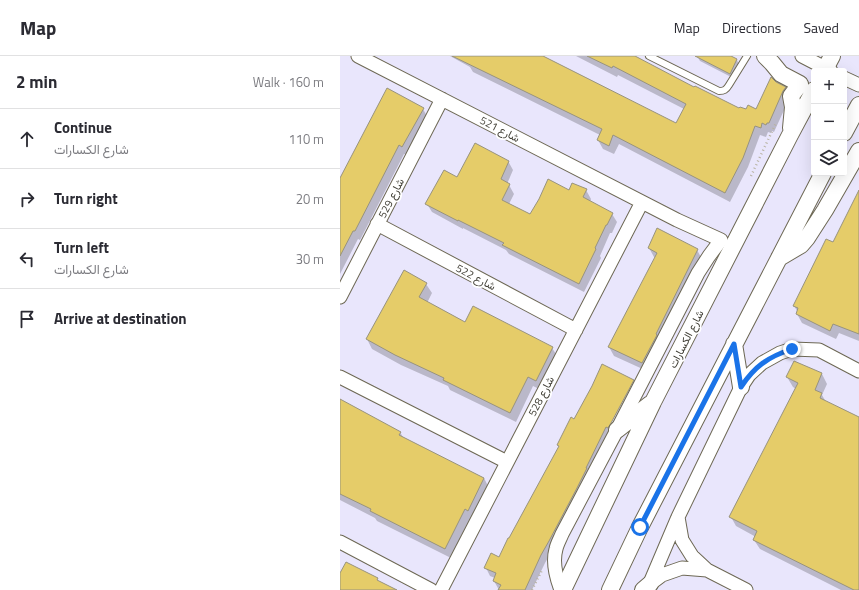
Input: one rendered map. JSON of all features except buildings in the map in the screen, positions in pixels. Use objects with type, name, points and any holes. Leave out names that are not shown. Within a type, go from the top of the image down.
[{"type":"street","name":"شارع 521","points":[[358,56],[374,62],[442,99],[642,202]]},
{"type":"street","points":[[765,56],[781,74],[800,84],[791,96],[793,107],[790,135]]},
{"type":"street","points":[[802,56],[828,67]]},
{"type":"street","points":[[847,79],[859,85]]},
{"type":"street","name":"شارع الكسارات","points":[[562,590],[653,402],[811,96]]},
{"type":"street","name":"شارع 529","points":[[340,297],[442,99]]},
{"type":"street","points":[[847,128],[859,105]]},
{"type":"street","points":[[779,258],[801,245],[808,238],[859,151]]},
{"type":"street","points":[[610,590],[640,527],[822,176]]},
{"type":"street","name":"شارع الكسارات","points":[[562,590],[556,576],[554,563],[555,549],[698,273],[721,240],[642,202]]},
{"type":"street","name":"شارع 528","points":[[441,590],[642,202]]},
{"type":"street","name":"شارع 522","points":[[378,224],[576,330]]},
{"type":"street","points":[[734,344],[741,387]]},
{"type":"street","points":[[647,588],[678,517],[741,387],[749,375],[762,363],[780,353],[792,349],[819,350],[859,371]]},
{"type":"street","points":[[340,377],[507,462]]},
{"type":"street","points":[[617,430],[653,402]]},
{"type":"street","points":[[678,517],[682,540],[692,556],[707,570],[746,590]]},
{"type":"street","points":[[340,542],[431,590]]},
{"type":"street","points":[[647,588],[662,575],[682,568],[707,570]]},
{"type":"lane","points":[[649,56],[719,91],[723,91],[729,86],[747,56]]},
{"type":"path","points":[[748,183],[778,120]]},
{"type":"shaded area","points":[[340,56],[859,56],[859,590],[340,590]]},
{"type":"route","points":[[640,527],[734,344],[741,387],[749,375],[762,363],[780,353],[792,349]]}]
